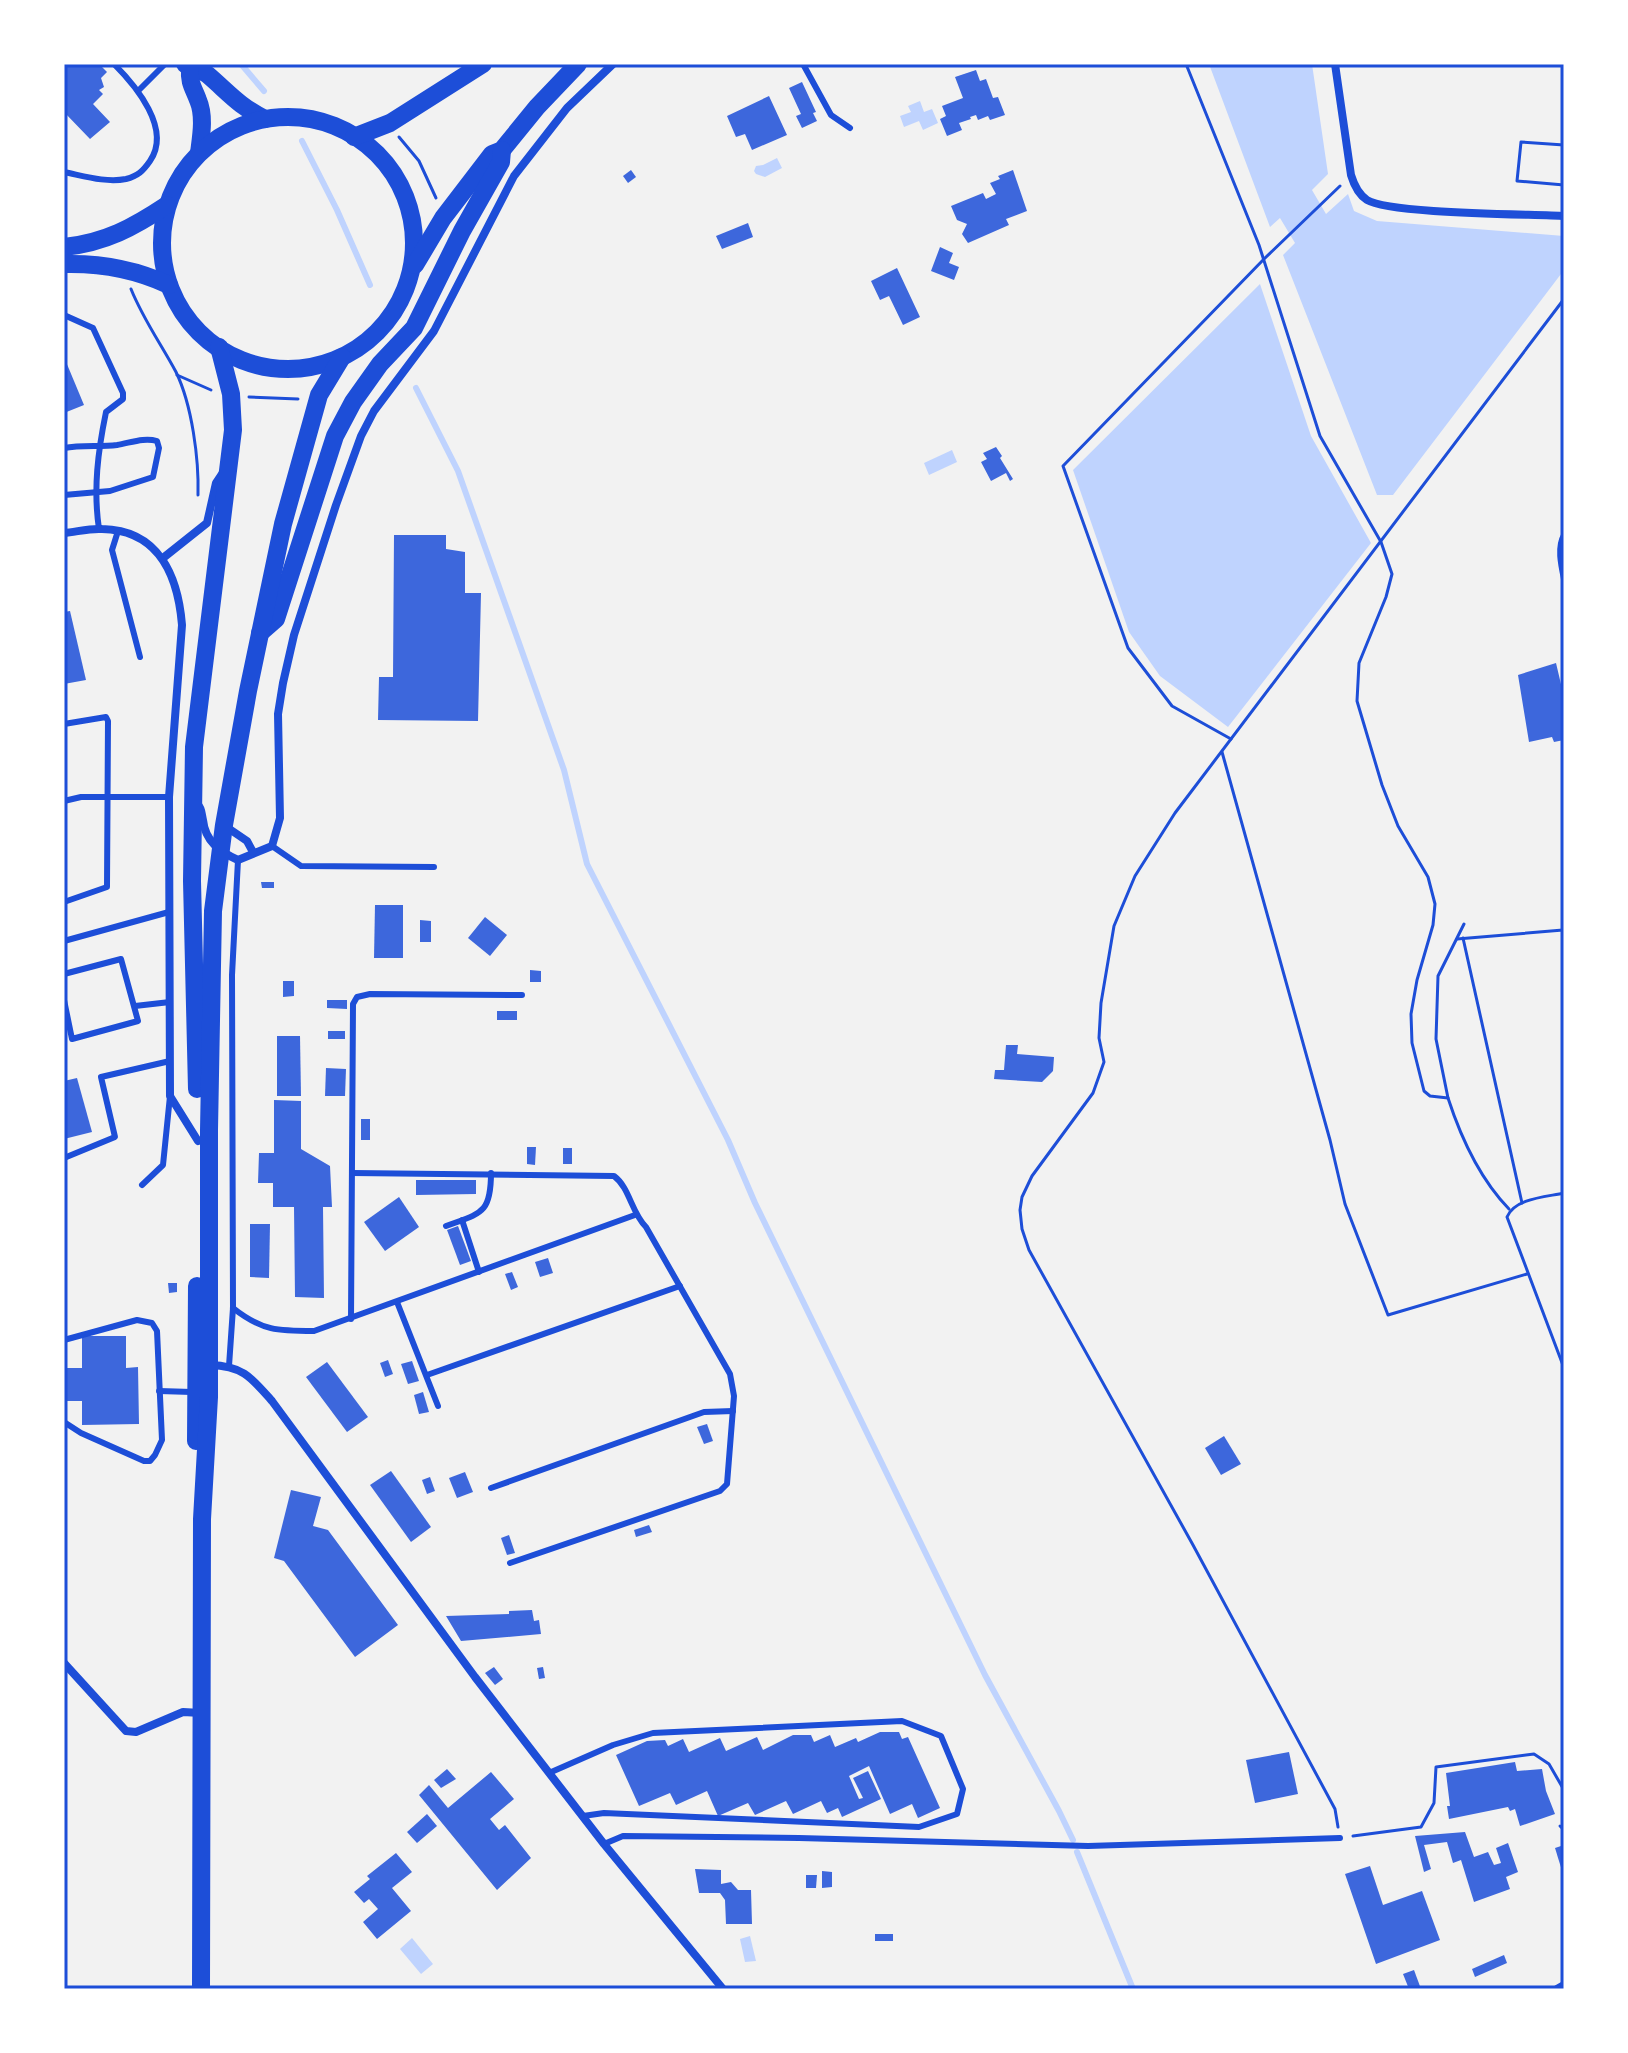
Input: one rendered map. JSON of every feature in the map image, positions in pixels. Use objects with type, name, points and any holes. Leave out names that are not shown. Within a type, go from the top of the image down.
[{"type":"main road","points":[[354,137],[390,123],[483,64]]},
{"type":"main road","points":[[412,269],[413,225],[408,204],[387,166],[354,137],[312,119],[265,119],[230,131],[199,153],[180,177],[167,205],[162,245],[169,285],[187,316],[219,347],[243,359],[270,367],[306,367],[342,357],[374,335],[387,321],[398,305],[412,269],[443,218],[492,154],[502,150],[578,64]]},
{"type":"main road","points":[[199,153],[201,113],[199,100],[189,85],[187,66],[205,71],[229,97],[265,119]]},
{"type":"main road","points":[[260,633],[276,619],[335,436],[353,402],[380,364],[414,328],[462,231],[501,162],[502,150]]},
{"type":"main road","points":[[69,245],[103,241],[126,231],[167,205]]},
{"type":"main road","points":[[64,264],[103,265],[128,270],[169,285]]},
{"type":"main road","points":[[202,1519],[196,1447],[198,1141],[192,797],[196,732],[233,430],[231,394],[219,347]]},
{"type":"main road","points":[[201,1989],[202,1519],[208,1446],[211,936],[230,856],[224,825],[283,524],[319,395],[342,357]]},
{"type":"street","points":[[192,797],[202,809],[207,836],[230,856],[266,850],[272,846],[280,818],[278,714],[283,683],[294,635],[361,436],[374,411],[434,331],[514,176],[567,108],[613,64]]},
{"type":"street","points":[[1335,64],[1351,175],[1354,187],[1366,199],[1396,207],[1564,216]]},
{"type":"street","points":[[163,558],[207,523],[216,483],[227,467]]},
{"type":"street","points":[[64,533],[99,529],[138,537],[163,558],[174,577],[180,600],[182,625],[169,797],[170,1096],[198,1141]]},
{"type":"street","points":[[224,825],[247,841],[253,852]]},
{"type":"street","points":[[209,1365],[229,1366],[252,1378],[272,1401],[549,1773],[723,1989]]},
{"type":"street","points":[[64,1663],[126,1731],[136,1732],[183,1712],[201,1713]]},
{"type":"street","points":[[1557,1989],[1564,1985]]},
{"type":"lane","points":[[64,172],[105,180],[124,179],[142,173],[156,153],[155,130],[148,107],[114,64]]},
{"type":"lane","points":[[138,91],[165,64]]},
{"type":"lane","points":[[803,64],[831,115],[850,128]]},
{"type":"lane","points":[[64,315],[93,328],[123,393],[120,404],[106,412],[99,445],[95,493],[99,529]]},
{"type":"lane","points":[[64,448],[113,446],[150,439],[157,441],[159,448],[153,477],[95,493],[64,495]]},
{"type":"lane","points":[[118,531],[112,550],[140,657]]},
{"type":"lane","points":[[1564,535],[1561,540],[1561,565],[1564,579]]},
{"type":"lane","points":[[64,724],[106,717],[107,797],[107,887],[64,902]]},
{"type":"lane","points":[[64,801],[81,797],[169,797]]},
{"type":"lane","points":[[272,846],[301,866],[434,867]]},
{"type":"lane","points":[[229,1366],[233,1308],[230,856]]},
{"type":"lane","points":[[64,941],[169,912]]},
{"type":"lane","points":[[64,974],[121,959],[138,1021],[72,1039],[64,1000]]},
{"type":"lane","points":[[351,1319],[353,1004],[357,997],[370,994],[522,995]]},
{"type":"lane","points":[[135,1006],[170,1002]]},
{"type":"lane","points":[[64,1158],[115,1137],[101,1077],[170,1061]]},
{"type":"lane","points":[[142,1185],[163,1165],[170,1096]]},
{"type":"lane","points":[[352,1173],[607,1173],[619,1180],[635,1215],[646,1227],[730,1374],[734,1396],[727,1484],[720,1491],[510,1563]]},
{"type":"lane","points":[[446,1226],[481,1213],[489,1204],[491,1173]]},
{"type":"lane","points":[[233,1308],[252,1323],[275,1331],[314,1331],[635,1215]]},
{"type":"lane","points":[[462,1220],[479,1272]]},
{"type":"lane","points":[[427,1375],[680,1286]]},
{"type":"lane","points":[[397,1302],[438,1406]]},
{"type":"lane","points":[[64,1340],[137,1320],[152,1323],[157,1331],[162,1440],[150,1461],[144,1461],[81,1433],[64,1422]]},
{"type":"lane","points":[[159,1391],[196,1392]]},
{"type":"lane","points":[[491,1488],[704,1412],[733,1411]]},
{"type":"lane","points":[[549,1773],[613,1745],[653,1733],[902,1721],[941,1736],[963,1789],[957,1814],[919,1827],[625,1814],[583,1816]]},
{"type":"lane","points":[[604,1844],[623,1836],[1088,1846],[1340,1838]]},
{"type":"path","points":[[1186,64],[1264,259],[1320,436],[1381,542],[1392,574],[1359,663],[1357,701],[1382,785],[1398,826],[1428,877],[1435,904],[1433,925],[1411,1014],[1412,1043],[1424,1091],[1430,1096],[1448,1098]]},
{"type":"path","points":[[390,123],[419,161],[443,218]]},
{"type":"path","points":[[1564,145],[1521,142],[1517,181],[1564,185]]},
{"type":"path","points":[[1231,739],[1172,706],[1128,648],[1063,466],[1264,259],[1351,175]]},
{"type":"path","points":[[128,270],[138,309],[177,374],[188,412],[197,457],[198,531]]},
{"type":"path","points":[[1564,299],[1175,813],[1135,876],[1114,926],[1101,1003],[1099,1038],[1104,1062],[1093,1093],[1032,1176],[1022,1197],[1021,1219],[1029,1250],[1335,1809],[1340,1838],[1421,1827],[1434,1803],[1436,1767],[1534,1754],[1549,1764],[1564,1790]]},
{"type":"path","points":[[177,374],[209,389],[242,397],[303,400],[319,395]]},
{"type":"path","points":[[1222,752],[1326,1125],[1345,1204],[1388,1315],[1527,1274]]},
{"type":"path","points":[[1464,924],[1438,976],[1436,1039],[1460,1137],[1495,1194],[1510,1209]]},
{"type":"path","points":[[1457,939],[1563,930],[1564,934]]},
{"type":"path","points":[[1463,938],[1522,1203]]},
{"type":"path","points":[[1564,1193],[1522,1203],[1510,1209],[1507,1217],[1564,1368]]},
{"type":"water","points":[[1209,64],[1312,64],[1328,174],[1312,190],[1326,214],[1348,194],[1354,211],[1377,221],[1564,236],[1564,270],[1393,495],[1377,495],[1283,255],[1295,243],[1280,218],[1270,227]]},
{"type":"water","points":[[920,101],[924,112],[932,109],[938,123],[923,130],[919,121],[904,127],[900,116],[911,112],[908,106]]},
{"type":"water","points":[[777,158],[782,168],[765,177],[754,171],[756,166]]},
{"type":"water","points":[[1260,284],[1311,436],[1371,543],[1228,727],[1160,676],[1129,632],[1073,470]]},
{"type":"water","points":[[952,450],[957,462],[929,475],[924,463]]},
{"type":"water","points":[[750,1936],[756,1961],[745,1962],[740,1939]]},
{"type":"water","points":[[412,1938],[433,1964],[421,1974],[400,1949]]},
{"type":"building","points":[[64,64],[99,64],[107,72],[101,78],[104,87],[99,90],[103,94],[93,104],[110,122],[90,139],[64,112]]},
{"type":"building","points":[[976,70],[980,81],[986,79],[993,98],[998,97],[1005,115],[990,120],[988,116],[978,120],[976,115],[970,117],[959,123],[962,130],[947,136],[940,119],[946,116],[942,106],[963,98],[955,77]]},
{"type":"building","points":[[802,82],[817,121],[802,128],[796,116],[801,114],[789,88]]},
{"type":"building","points":[[769,96],[787,135],[752,150],[745,134],[736,137],[727,116]]},
{"type":"building","points":[[631,170],[636,177],[628,183],[623,176]]},
{"type":"building","points":[[1013,170],[1027,211],[1006,219],[1009,225],[968,243],[962,234],[967,224],[957,220],[951,206],[983,193],[986,199],[996,194],[990,183]]},
{"type":"building","points":[[748,223],[753,237],[722,249],[716,236]]},
{"type":"building","points":[[940,247],[953,253],[949,263],[959,267],[954,280],[931,271]]},
{"type":"building","points":[[897,268],[920,317],[903,325],[889,296],[880,300],[871,281]]},
{"type":"building","points":[[64,357],[84,405],[64,413]]},
{"type":"building","points":[[996,447],[1013,479],[1010,481],[1006,473],[991,481],[981,462],[987,459],[983,453]]},
{"type":"building","points":[[394,535],[446,535],[446,549],[465,552],[465,593],[481,593],[478,721],[378,720],[379,677],[393,677]]},
{"type":"building","points":[[70,611],[86,680],[64,684],[64,612]]},
{"type":"building","points":[[1556,663],[1564,697],[1564,740],[1554,742],[1552,737],[1529,742],[1518,675]]},
{"type":"building","points":[[261,882],[274,882],[274,888],[262,888]]},
{"type":"building","points":[[375,905],[403,905],[403,958],[374,958]]},
{"type":"building","points":[[485,917],[507,935],[490,956],[468,938]]},
{"type":"building","points":[[420,920],[431,921],[431,942],[420,942]]},
{"type":"building","points":[[530,970],[541,971],[541,982],[530,982]]},
{"type":"building","points":[[283,981],[294,981],[294,996],[283,997]]},
{"type":"building","points":[[327,1000],[347,1000],[347,1009],[327,1008]]},
{"type":"building","points":[[497,1011],[517,1011],[517,1020],[497,1020]]},
{"type":"building","points":[[328,1031],[345,1031],[345,1039],[328,1039]]},
{"type":"building","points":[[277,1036],[300,1036],[301,1096],[277,1096]]},
{"type":"building","points":[[1006,1045],[1018,1045],[1017,1054],[1054,1057],[1053,1071],[1042,1082],[994,1079],[995,1070],[1004,1070]]},
{"type":"building","points":[[326,1068],[346,1069],[345,1096],[325,1096]]},
{"type":"building","points":[[77,1078],[92,1132],[64,1139],[64,1081]]},
{"type":"building","points":[[274,1100],[301,1101],[301,1149],[330,1166],[332,1207],[323,1207],[324,1298],[295,1297],[294,1207],[273,1207],[273,1183],[258,1183],[259,1153],[274,1153]]},
{"type":"building","points":[[361,1119],[370,1119],[370,1140],[361,1140]]},
{"type":"building","points":[[527,1147],[536,1147],[535,1165],[527,1164]]},
{"type":"building","points":[[563,1148],[572,1148],[572,1164],[563,1164]]},
{"type":"building","points":[[416,1180],[476,1180],[476,1194],[416,1195]]},
{"type":"building","points":[[399,1197],[419,1227],[385,1251],[364,1222]]},
{"type":"building","points":[[250,1224],[270,1224],[269,1278],[250,1277]]},
{"type":"building","points":[[458,1226],[471,1261],[460,1265],[447,1230]]},
{"type":"building","points":[[548,1258],[553,1273],[540,1277],[535,1262]]},
{"type":"building","points":[[512,1272],[518,1287],[511,1290],[505,1274]]},
{"type":"building","points":[[168,1283],[177,1283],[177,1292],[169,1293]]},
{"type":"building","points":[[82,1336],[126,1336],[126,1368],[138,1367],[139,1424],[82,1425],[82,1401],[64,1401],[64,1368],[82,1368]]},
{"type":"building","points":[[388,1360],[393,1374],[385,1377],[380,1363]]},
{"type":"building","points":[[412,1361],[419,1381],[408,1384],[401,1364]]},
{"type":"building","points":[[327,1362],[368,1417],[347,1432],[306,1377]]},
{"type":"building","points":[[423,1392],[429,1412],[419,1414],[414,1395]]},
{"type":"building","points":[[707,1424],[713,1441],[704,1444],[697,1427]]},
{"type":"building","points":[[1224,1436],[1241,1464],[1221,1475],[1205,1448]]},
{"type":"building","points":[[391,1471],[431,1527],[411,1542],[370,1485]]},
{"type":"building","points":[[465,1472],[473,1492],[457,1498],[449,1478]]},
{"type":"building","points":[[430,1477],[435,1491],[427,1494],[422,1480]]},
{"type":"building","points":[[291,1490],[321,1497],[313,1526],[328,1530],[398,1625],[355,1657],[284,1561],[274,1558]]},
{"type":"building","points":[[649,1525],[652,1532],[636,1537],[634,1530]]},
{"type":"building","points":[[509,1535],[515,1553],[507,1555],[501,1538]]},
{"type":"building","points":[[532,1610],[534,1621],[539,1620],[541,1634],[461,1641],[446,1616],[509,1614],[509,1611]]},
{"type":"building","points":[[494,1667],[503,1679],[495,1685],[485,1673]]},
{"type":"building","points":[[543,1667],[545,1678],[539,1679],[537,1668]]},
{"type":"building","points":[[880,1732],[899,1732],[902,1739],[908,1737],[940,1808],[918,1818],[912,1804],[890,1814],[869,1766],[849,1776],[859,1799],[863,1798],[853,1778],[868,1771],[881,1799],[842,1817],[838,1808],[827,1813],[821,1801],[793,1814],[786,1801],[755,1815],[748,1803],[718,1816],[707,1791],[676,1805],[670,1793],[639,1806],[616,1755],[647,1741],[665,1740],[668,1746],[683,1739],[689,1752],[720,1738],[726,1751],[757,1737],[763,1750],[793,1735],[811,1735],[814,1742],[830,1735],[835,1747],[856,1738],[858,1742]]},
{"type":"building","points":[[1289,1752],[1298,1794],[1255,1803],[1246,1760]]},
{"type":"building","points":[[1515,1762],[1517,1771],[1542,1769],[1555,1814],[1520,1826],[1515,1809],[1510,1811],[1508,1807],[1449,1819],[1446,1773]]},
{"type":"building","points":[[447,1769],[456,1779],[441,1788],[434,1780]]},
{"type":"building","points":[[491,1772],[514,1799],[490,1819],[499,1830],[505,1825],[531,1858],[497,1890],[419,1795],[429,1785],[448,1808]]},
{"type":"building","points":[[427,1814],[437,1826],[417,1843],[407,1832]]},
{"type":"building","points":[[1465,1832],[1474,1857],[1488,1852],[1494,1865],[1501,1863],[1496,1848],[1508,1843],[1518,1872],[1506,1877],[1510,1889],[1474,1902],[1461,1860],[1453,1863],[1447,1842],[1424,1845],[1431,1869],[1424,1872],[1415,1836]]},
{"type":"building","points":[[1564,1845],[1564,1874],[1563,1874],[1555,1848]]},
{"type":"building","points":[[396,1853],[412,1872],[392,1888],[411,1911],[377,1939],[363,1922],[378,1909],[369,1899],[364,1903],[354,1892],[370,1879],[367,1876]]},
{"type":"building","points":[[1370,1866],[1383,1905],[1422,1891],[1440,1940],[1376,1964],[1345,1874]]},
{"type":"building","points":[[695,1869],[721,1870],[721,1884],[731,1882],[738,1890],[751,1890],[752,1924],[726,1924],[725,1900],[720,1893],[699,1893]]},
{"type":"building","points":[[822,1871],[832,1872],[832,1887],[822,1888]]},
{"type":"building","points":[[806,1875],[817,1875],[816,1888],[806,1888]]},
{"type":"building","points":[[875,1934],[893,1934],[893,1941],[875,1941]]},
{"type":"building","points":[[1504,1955],[1507,1963],[1475,1977],[1472,1969]]},
{"type":"building","points":[[1414,1970],[1421,1989],[1409,1989],[1403,1974]]},
{"type":"waterway","points":[[241,64],[264,91]]},
{"type":"waterway","points":[[302,141],[370,285]]},
{"type":"waterway","points":[[416,388],[458,471],[564,770],[587,864],[728,1140],[755,1203],[985,1675],[1073,1840]]},
{"type":"waterway","points":[[1077,1852],[1133,1989]]}]
